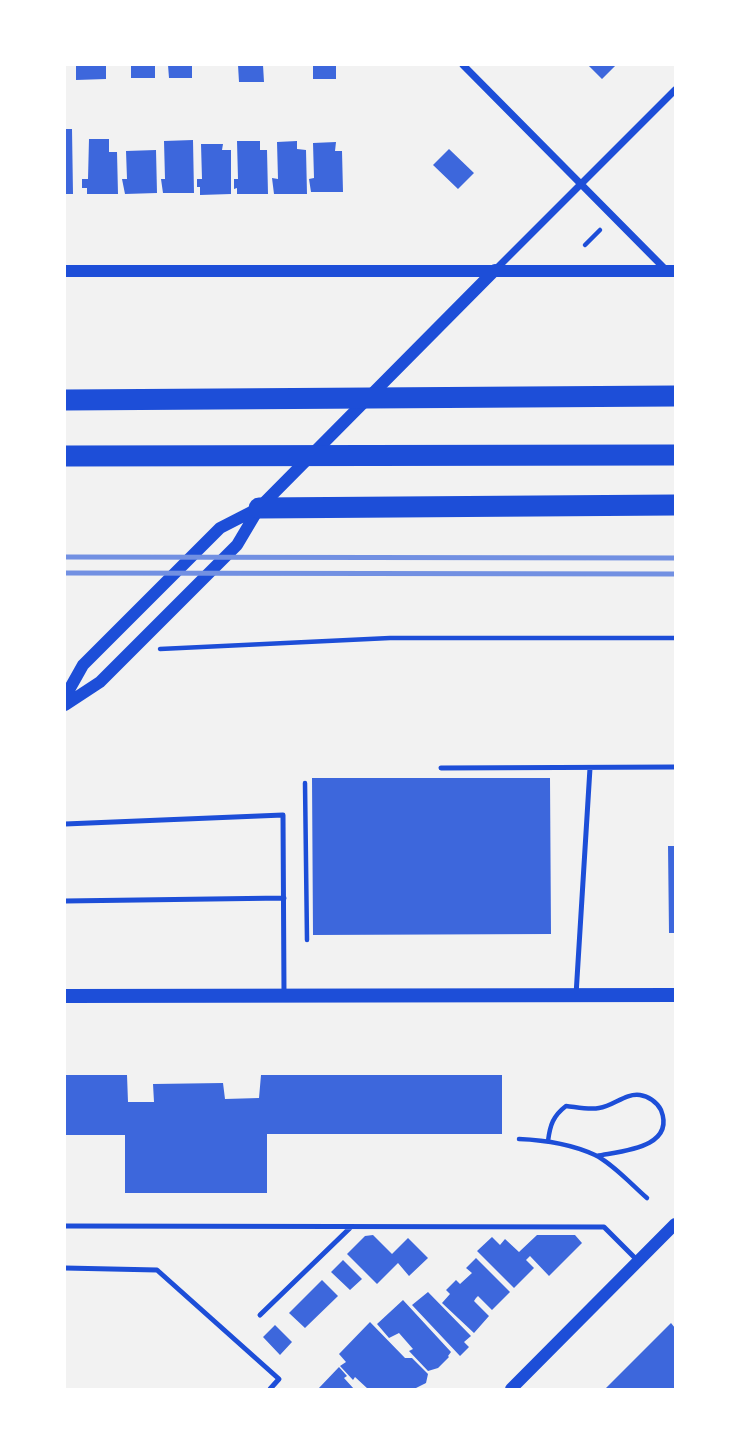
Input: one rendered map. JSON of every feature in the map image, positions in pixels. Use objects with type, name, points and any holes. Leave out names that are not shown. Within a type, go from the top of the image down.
[{"type":"highway","points":[[65,400],[675,396]]},
{"type":"highway","points":[[65,456],[675,455]]},
{"type":"highway","points":[[259,508],[675,505]]},
{"type":"main road","points":[[65,996],[675,995]]},
{"type":"street","points":[[463,65],[671,271]]},
{"type":"street","points":[[65,705],[100,682],[237,545],[259,508],[675,90]]},
{"type":"street","points":[[65,271],[671,271]]},
{"type":"street","points":[[65,697],[83,665],[220,528],[259,508]]},
{"type":"street","points":[[511,1389],[675,1224]]},
{"type":"lane","points":[[441,768],[675,767]]},
{"type":"lane","points":[[576,995],[590,768]]},
{"type":"lane","points":[[65,824],[283,815],[284,996]]},
{"type":"lane","points":[[65,901],[284,898]]},
{"type":"lane","points":[[65,1226],[604,1227],[638,1261]]},
{"type":"lane","points":[[260,1315],[351,1227]]},
{"type":"lane","points":[[65,1268],[157,1270],[279,1380],[270,1389]]},
{"type":"path","points":[[585,245],[600,230]]},
{"type":"path","points":[[176,649],[390,638],[675,638]]},
{"type":"path","points":[[305,783],[307,940]]},
{"type":"path","points":[[548,1141],[550,1126],[556,1114],[566,1106],[598,1109],[628,1095],[653,1099],[661,1110],[662,1128],[654,1141],[642,1147],[597,1156]]},
{"type":"path","points":[[519,1139],[548,1141],[597,1156],[646,1198]]},
{"type":"building","points":[[76,65],[106,65],[106,79],[76,80]]},
{"type":"building","points":[[131,65],[155,65],[155,78],[131,78]]},
{"type":"building","points":[[168,65],[192,65],[192,78],[169,78]]},
{"type":"building","points":[[238,65],[263,65],[264,82],[239,82]]},
{"type":"building","points":[[313,65],[336,65],[336,79],[313,79]]},
{"type":"building","points":[[588,65],[616,65],[602,79]]},
{"type":"building","points":[[65,129],[72,129],[73,194],[65,194]]},
{"type":"building","points":[[89,139],[109,139],[109,152],[117,152],[118,194],[87,194],[87,188],[82,188],[82,179],[88,179]]},
{"type":"building","points":[[193,140],[194,193],[163,193],[161,179],[165,179],[164,141]]},
{"type":"building","points":[[237,141],[260,141],[260,150],[267,150],[268,194],[237,194],[237,188],[234,189],[234,179],[238,179]]},
{"type":"building","points":[[297,141],[297,149],[306,150],[307,194],[274,194],[272,178],[278,179],[277,142]]},
{"type":"building","points":[[336,142],[335,151],[342,151],[343,192],[311,192],[309,179],[314,178],[313,143]]},
{"type":"building","points":[[201,144],[223,144],[222,150],[231,150],[231,194],[200,195],[197,179],[202,179]]},
{"type":"building","points":[[449,149],[474,173],[458,189],[433,165]]},
{"type":"building","points":[[156,150],[157,193],[125,194],[122,179],[127,179],[126,151]]},
{"type":"building","points":[[312,778],[550,778],[551,934],[313,935]]},
{"type":"building","points":[[668,846],[675,846],[675,933],[669,933]]},
{"type":"building","points":[[65,1075],[127,1075],[128,1102],[154,1102],[153,1084],[223,1083],[225,1099],[259,1098],[261,1075],[502,1075],[502,1134],[267,1134],[267,1193],[125,1193],[125,1135],[65,1135]]},
{"type":"building","points":[[373,1235],[392,1254],[408,1238],[428,1258],[409,1276],[398,1263],[377,1284],[347,1254],[365,1236]]},
{"type":"building","points":[[537,1235],[575,1235],[582,1243],[549,1276],[530,1256],[526,1260],[534,1268],[514,1288],[477,1251],[492,1237],[500,1245],[505,1239],[519,1252]]},
{"type":"building","points":[[476,1258],[510,1292],[492,1310],[478,1296],[476,1298],[474,1301],[489,1316],[474,1333],[442,1303],[450,1294],[446,1290],[456,1280],[460,1284],[472,1273],[466,1268]]},
{"type":"building","points":[[343,1260],[362,1279],[350,1290],[331,1272]]},
{"type":"building","points":[[322,1280],[338,1296],[305,1328],[289,1313]]},
{"type":"building","points":[[428,1292],[471,1336],[464,1342],[469,1347],[460,1356],[412,1305]]},
{"type":"building","points":[[403,1300],[451,1352],[438,1368],[428,1371],[409,1351],[413,1349],[399,1333],[389,1338],[377,1324]]},
{"type":"building","points":[[370,1322],[405,1358],[412,1358],[428,1374],[426,1383],[414,1389],[368,1389],[355,1377],[353,1380],[340,1366],[346,1362],[339,1354]]},
{"type":"building","points":[[671,1323],[675,1328],[673,1389],[605,1389]]},
{"type":"building","points":[[275,1325],[292,1342],[280,1355],[263,1337]]},
{"type":"building","points":[[339,1367],[354,1389],[318,1389]]},
{"type":"railway","points":[[65,557],[675,558]]},
{"type":"railway","points":[[65,573],[675,574]]}]
